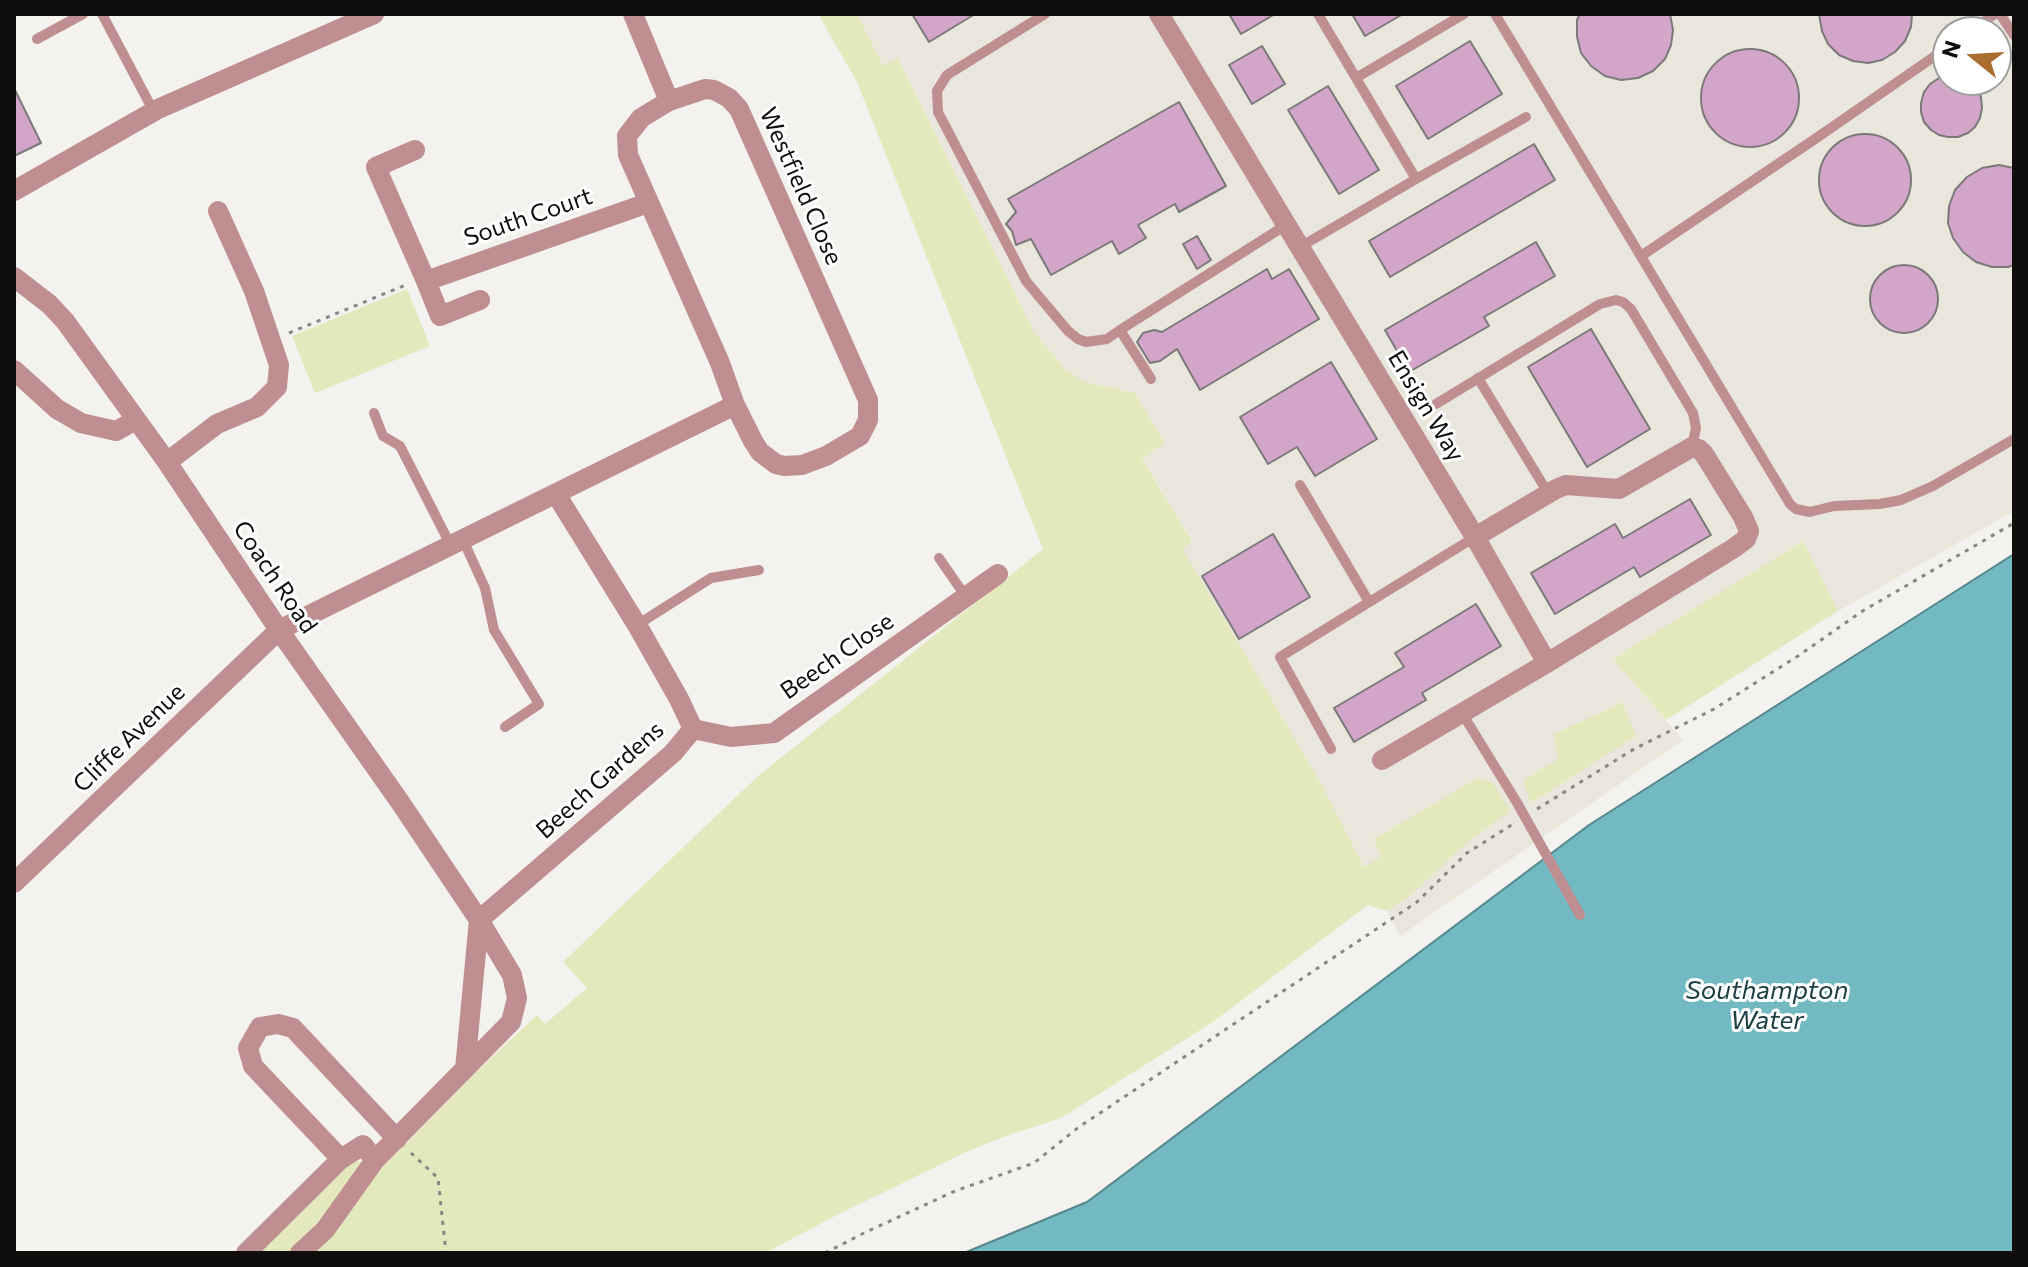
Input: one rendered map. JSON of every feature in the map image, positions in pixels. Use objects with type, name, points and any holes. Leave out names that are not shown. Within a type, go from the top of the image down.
[{"type":"street","points":[[14,191],[154,112],[374,14]]},
{"type":"street","points":[[633,14],[669,101]]},
{"type":"street","name":"Ensign Way","points":[[1159,14],[1475,537],[1547,663]]},
{"type":"street","name":"Westfield Close","points":[[700,90],[710,90],[729,98],[739,109],[868,400],[869,414],[864,430],[851,443],[802,465],[784,466],[760,452],[735,405],[720,363],[648,203],[628,155],[626,141],[631,129],[641,118],[669,101],[700,90]]},
{"type":"street","points":[[415,150],[376,167],[440,316],[480,300]]},
{"type":"street","name":"South Court","points":[[426,279],[648,203]]},
{"type":"street","points":[[167,462],[217,424],[257,407],[277,387],[279,365],[271,341],[254,291],[218,211]]},
{"type":"street","name":"Coach Road","points":[[14,277],[49,304],[65,321],[167,462],[279,630],[400,802],[512,975],[517,998],[511,1022],[465,1069]]},
{"type":"street","points":[[14,370],[57,409],[81,423],[116,431],[136,420]]},
{"type":"street","points":[[279,630],[735,405]]},
{"type":"street","points":[[1382,760],[1734,548],[1746,539],[1749,531],[1704,454],[1692,447],[1619,489],[1566,485],[1475,537]]},
{"type":"street","name":"Beech Gardens","points":[[479,920],[673,753],[693,729],[637,625],[556,494]]},
{"type":"street","name":"Beech Close","points":[[693,729],[731,737],[774,733],[998,574]]},
{"type":"street","name":"Cliffe Avenue","points":[[14,883],[279,630]]},
{"type":"street","points":[[300,1253],[325,1230],[375,1160],[465,1069],[479,920]]},
{"type":"street","points":[[341,1159],[253,1066],[248,1048],[260,1027],[278,1024],[293,1028],[397,1139]]},
{"type":"street","points":[[246,1253],[341,1159],[363,1145],[375,1160]]},
{"type":"lane","points":[[37,39],[83,14]]},
{"type":"lane","points":[[102,14],[154,112]]},
{"type":"lane","points":[[1045,14],[947,75],[937,91],[938,112],[1026,281],[1068,331],[1086,342],[1107,339],[1286,225]]},
{"type":"lane","points":[[1318,14],[1416,179]]},
{"type":"lane","points":[[1356,78],[1464,14]]},
{"type":"lane","points":[[1495,14],[1785,497],[1796,509],[1810,512],[1834,506],[1901,500],[1933,486],[2014,439]]},
{"type":"lane","points":[[1997,14],[2014,35]]},
{"type":"lane","points":[[1641,256],[1932,58]]},
{"type":"lane","points":[[1300,247],[1526,117]]},
{"type":"lane","points":[[1436,404],[1600,304],[1616,300],[1631,309],[1693,413],[1696,428],[1692,447]]},
{"type":"lane","points":[[1120,330],[1151,379]]},
{"type":"lane","points":[[1478,378],[1548,493]]},
{"type":"lane","points":[[374,413],[383,436],[400,446],[485,588],[494,630],[539,704],[505,727]]},
{"type":"lane","points":[[1300,485],[1369,602]]},
{"type":"lane","points":[[1331,749],[1280,657],[1475,537]]},
{"type":"lane","points":[[939,558],[966,597]]},
{"type":"lane","points":[[637,625],[711,578],[759,570]]},
{"type":"lane","points":[[1462,713],[1580,915]]},
{"type":"path","points":[[271,341],[426,279]]},
{"type":"path","points":[[1531,813],[1634,749],[1714,709],[1861,612],[2014,523]]},
{"type":"path","points":[[825,1253],[955,1191],[1034,1163],[1079,1127],[1417,902],[1467,853],[1518,821]]},
{"type":"path","points":[[397,1139],[438,1178],[446,1253]]},
{"type":"shaded area","points":[[857,14],[2014,14],[2014,511],[1838,611],[1803,541],[1614,660],[1683,740],[1400,936],[1317,776],[1182,550],[1192,540],[1142,458],[1165,443],[1135,393],[1085,382],[1066,370],[1034,332],[899,59],[883,67]]},
{"type":"green space","points":[[818,14],[857,14],[883,66],[898,58],[1034,332],[1066,370],[1085,382],[1135,393],[1165,443],[1142,459],[1192,541],[1183,550],[1317,776],[1364,867],[1381,857],[1374,839],[1478,778],[1493,783],[1510,811],[1470,840],[1405,900],[1387,911],[1368,905],[1213,1022],[1061,1118],[968,1151],[765,1253],[256,1253],[350,1162],[383,1161],[408,1142],[537,1015],[545,1024],[587,988],[563,962],[758,776],[1043,549],[857,82]]},
{"type":"green space","points":[[407,289],[430,346],[315,393],[292,336]]},
{"type":"green space","points":[[1803,541],[1838,611],[1666,720],[1613,659]]},
{"type":"green space","points":[[1622,702],[1636,736],[1531,803],[1523,780],[1559,759],[1553,735]]},
{"type":"water","name":"Southampton Water","points":[[2014,554],[2014,1253],[964,1253],[1087,1202],[1589,825]]},
{"type":"building","points":[[912,14],[975,14],[929,42]]},
{"type":"building","points":[[1229,14],[1275,14],[1241,34]]},
{"type":"building","points":[[1352,14],[1403,14],[1365,36]]},
{"type":"building","points":[[1580,14],[1670,14],[1673,30],[1665,59],[1653,71],[1638,78],[1621,80],[1605,76],[1591,66],[1581,53],[1577,37]]},
{"type":"building","points":[[1819,14],[1912,14],[1905,41],[1882,60],[1868,63],[1839,55],[1828,44]]},
{"type":"building","points":[[1470,41],[1502,94],[1428,139],[1396,86]]},
{"type":"building","points":[[1262,46],[1285,84],[1252,104],[1229,65]]},
{"type":"building","points":[[1750,49],[1769,53],[1785,63],[1795,79],[1799,98],[1795,117],[1785,133],[1769,143],[1750,147],[1731,143],[1715,133],[1705,117],[1701,98],[1705,79],[1715,63],[1731,53]]},
{"type":"building","points":[[1932,83],[1932,96],[1981,96],[1982,108],[1975,127],[1958,137],[1939,135],[1931,130],[1921,112],[1924,92]]},
{"type":"building","points":[[1328,86],[1379,170],[1339,194],[1288,110]]},
{"type":"building","points":[[14,88],[41,143],[14,156]]},
{"type":"building","points":[[1179,102],[1226,186],[1179,212],[1175,204],[1138,225],[1146,238],[1119,254],[1112,241],[1051,275],[1031,239],[1016,245],[1012,231],[1006,224],[1016,212],[1008,199]]},
{"type":"building","points":[[1865,134],[1882,138],[1897,148],[1907,163],[1911,180],[1907,197],[1897,212],[1882,222],[1865,226],[1848,222],[1833,212],[1823,197],[1819,180],[1823,163],[1833,148],[1848,138]]},
{"type":"building","points":[[1534,144],[1555,180],[1390,277],[1369,241]]},
{"type":"building","points":[[1999,165],[2014,168],[2014,265],[2008,267],[1992,267],[1976,262],[1963,252],[1953,238],[1948,223],[1949,206],[1955,190],[1967,177],[1982,168]]},
{"type":"building","points":[[1197,236],[1211,260],[1197,269],[1183,244]]},
{"type":"building","points":[[1536,242],[1555,276],[1484,317],[1489,326],[1409,372],[1385,330]]},
{"type":"building","points":[[1897,265],[1911,265],[1923,270],[1933,280],[1938,299],[1933,318],[1923,328],[1911,333],[1897,333],[1885,328],[1875,318],[1870,306],[1870,292],[1875,280],[1885,270]]},
{"type":"building","points":[[1267,269],[1272,279],[1289,269],[1319,319],[1200,390],[1177,349],[1160,361],[1150,363],[1137,342],[1143,333],[1154,330],[1162,332]]},
{"type":"building","points":[[1591,329],[1650,429],[1587,467],[1528,367]]},
{"type":"building","points":[[1331,362],[1377,439],[1315,476],[1297,447],[1268,464],[1240,417]]},
{"type":"building","points":[[1690,499],[1711,535],[1640,577],[1634,567],[1555,614],[1531,573],[1615,524],[1623,538]]},
{"type":"building","points":[[1273,534],[1310,597],[1239,639],[1202,576]]},
{"type":"building","points":[[1476,604],[1501,646],[1422,693],[1426,700],[1354,742],[1334,708],[1404,667],[1395,653]]}]
